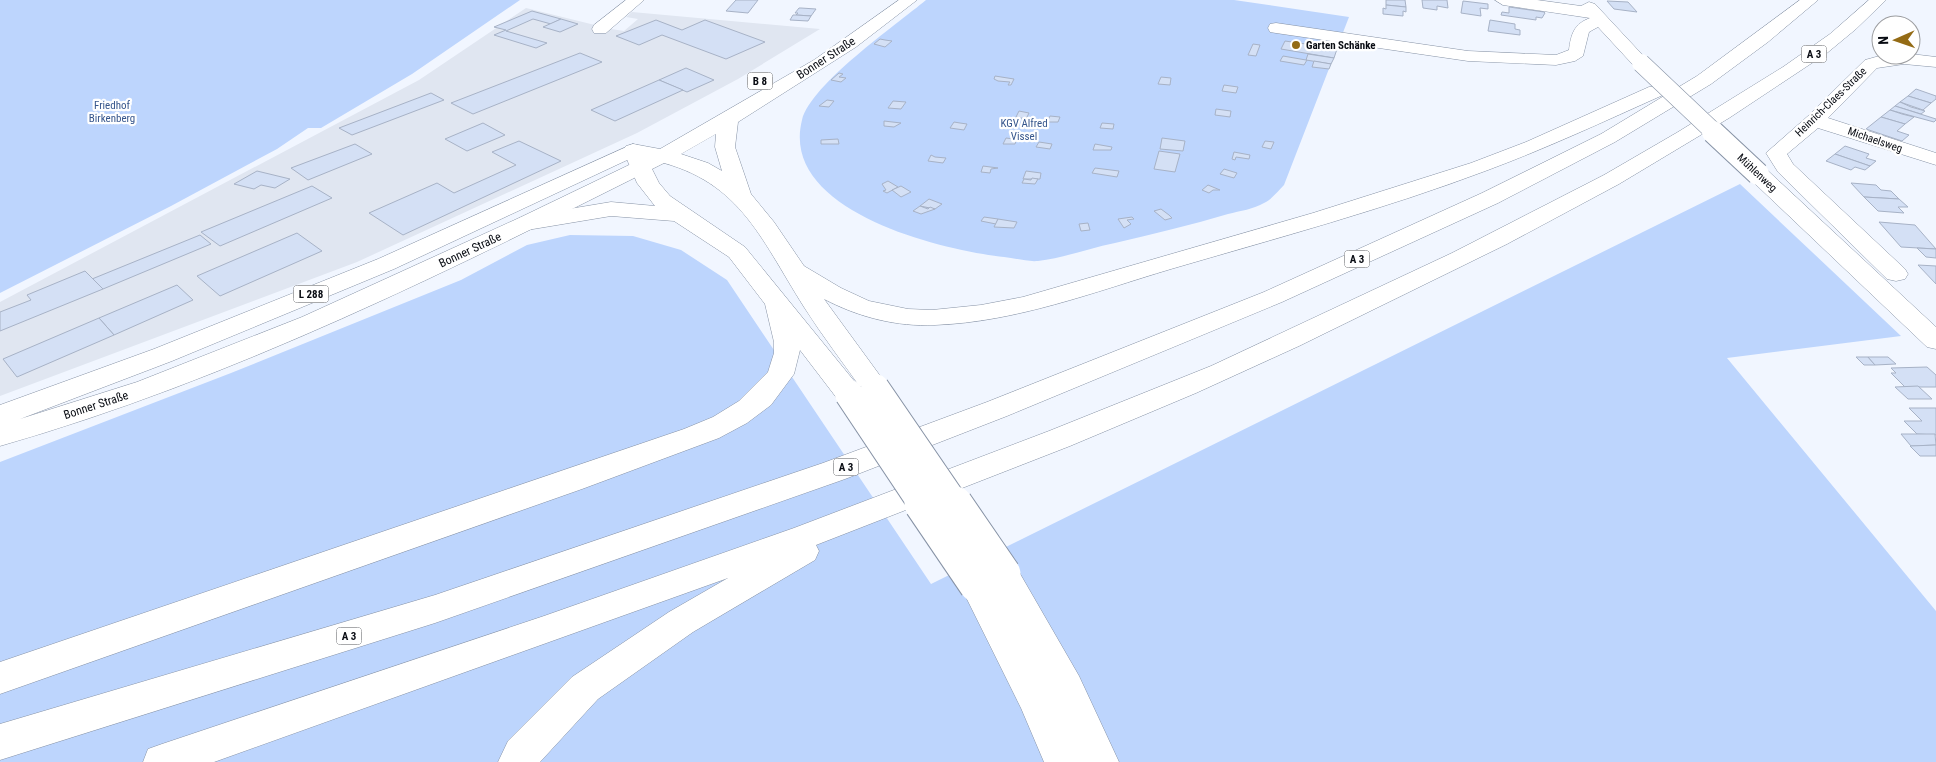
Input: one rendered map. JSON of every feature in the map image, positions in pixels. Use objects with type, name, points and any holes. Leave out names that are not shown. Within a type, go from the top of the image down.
[{"type":"main road","points":[[600,29],[636,0]]},
{"type":"main road","name":"Bonner Straße","points":[[706,111],[805,53],[880,0]]},
{"type":"main road","name":"Bonner Straße","points":[[0,416],[163,355],[386,264],[630,158],[728,119],[818,65],[876,26],[909,0]]},
{"type":"main road","points":[[1276,28],[1468,56],[1556,60],[1569,57],[1577,52],[1580,30],[1585,25],[1592,11],[1503,0]]},
{"type":"main road","name":"A 3","points":[[0,742],[435,609],[834,471],[997,410],[1273,297],[1490,198],[1608,138],[1704,80],[1810,0]]},
{"type":"main road","name":"A 3","points":[[162,762],[435,669],[860,518],[1188,386],[1308,332],[1564,207],[1650,159],[1816,53],[1878,0]]},
{"type":"main road","name":"Mühlenweg","points":[[1592,11],[1641,63],[1936,341]]},
{"type":"main road","name":"Heinrich-Claes-Straße","points":[[1784,168],[1776,152],[1815,120],[1871,64],[1884,60],[1904,59],[1936,62]]},
{"type":"main road","points":[[797,272],[838,296],[872,310],[907,317],[943,318],[983,314],[1066,292],[1402,192],[1533,146],[1651,93],[1704,80]]},
{"type":"main road","points":[[728,119],[725,147],[740,195]]},
{"type":"main road","name":"Michaelsweg","points":[[1815,120],[1910,152],[1936,158]]},
{"type":"main road","points":[[660,146],[710,172],[740,195],[797,272],[862,391],[990,580],[1066,686],[1095,745],[1100,762]]},
{"type":"main road","points":[[630,158],[654,192],[681,215],[716,236],[737,252],[777,302],[862,391]]},
{"type":"main road","name":"Bonner Straße","points":[[0,436],[147,388],[311,323],[527,223],[630,158]]},
{"type":"main road","name":"Mühlenweg","points":[[1784,168],[1896,274]]},
{"type":"main road","points":[[527,223],[611,209],[681,215]]},
{"type":"main road","points":[[0,678],[592,474],[716,427],[742,413],[761,398],[777,380],[788,360],[789,344],[777,302]]},
{"type":"main road","points":[[517,762],[522,754],[585,688],[682,622],[860,518]]},
{"type":"main road","points":[[990,580],[1038,704],[1063,762]]},
{"type":"shaded area","points":[[526,8],[624,31],[638,19],[626,17],[632,12],[820,29],[738,79],[637,133],[357,262],[0,396],[0,302],[419,80]]},
{"type":"green space","name":"Friedhof Birkenberg","points":[[0,0],[520,0],[412,74],[321,128],[308,128],[277,149],[171,206],[0,293]]},
{"type":"green space","name":"KGV Alfred Vissel","points":[[926,0],[1234,0],[1349,17],[1284,185],[1269,200],[1251,208],[1186,226],[1057,258],[1034,261],[976,253],[943,245],[906,235],[871,220],[839,201],[815,179],[801,152],[802,120],[809,106],[821,90],[856,56]]},
{"type":"green space","points":[[1740,184],[1901,336],[1727,358],[1936,611],[1936,762],[0,762],[0,462],[231,373],[461,280],[527,245],[570,235],[633,236],[681,250],[727,280],[931,584]]},
{"type":"building","points":[[736,0],[758,0],[748,13],[726,11]]},
{"type":"building","points":[[1386,0],[1405,0],[1406,7],[1386,5]]},
{"type":"building","points":[[1422,0],[1447,0],[1448,8],[1437,6],[1437,10],[1423,8]]},
{"type":"building","points":[[1463,1],[1488,4],[1488,9],[1480,8],[1481,16],[1461,13]]},
{"type":"building","points":[[1607,1],[1628,2],[1637,12],[1614,9]]},
{"type":"building","points":[[1386,5],[1406,7],[1406,12],[1403,11],[1403,16],[1383,14],[1383,8],[1386,9]]},
{"type":"building","points":[[1509,7],[1545,13],[1542,18],[1536,17],[1536,20],[1501,15],[1502,12],[1509,13]]},
{"type":"building","points":[[799,8],[816,9],[811,16],[796,15],[798,13],[795,13]]},
{"type":"building","points":[[532,11],[561,19],[551,24],[533,19],[506,31],[547,43],[536,48],[494,35],[506,30],[494,27]]},
{"type":"building","points":[[793,15],[811,16],[808,21],[790,20]]},
{"type":"building","points":[[561,19],[578,24],[560,32],[543,27]]},
{"type":"building","points":[[656,20],[682,30],[705,20],[765,42],[726,59],[662,35],[639,45],[616,36]]},
{"type":"building","points":[[1490,20],[1515,24],[1515,29],[1520,30],[1520,35],[1488,31]]},
{"type":"building","points":[[880,39],[892,41],[885,47],[874,44]]},
{"type":"building","points":[[1285,41],[1337,49],[1334,58],[1281,49]]},
{"type":"building","points":[[1253,44],[1260,45],[1256,56],[1248,55]]},
{"type":"building","points":[[580,53],[602,62],[473,114],[451,103]]},
{"type":"building","points":[[1308,54],[1334,58],[1331,64],[1306,60]]},
{"type":"building","points":[[1283,56],[1307,60],[1304,65],[1280,61]]},
{"type":"building","points":[[1314,61],[1331,64],[1329,69],[1312,67]]},
{"type":"building","points":[[686,68],[714,80],[687,92],[659,80]]},
{"type":"building","points":[[839,73],[843,74],[839,77],[846,78],[841,82],[831,80]]},
{"type":"building","points":[[995,76],[1014,79],[1011,85],[1008,85],[1010,82],[998,81],[994,79]]},
{"type":"building","points":[[1161,77],[1171,78],[1170,85],[1158,84]]},
{"type":"building","points":[[659,80],[683,90],[615,121],[591,110]]},
{"type":"building","points":[[1224,85],[1238,87],[1236,93],[1222,91]]},
{"type":"building","points":[[1916,89],[1936,96],[1936,99],[1931,103],[1908,96]]},
{"type":"building","points":[[431,93],[444,100],[352,135],[339,128]]},
{"type":"building","points":[[1908,96],[1931,103],[1923,110],[1900,102]]},
{"type":"building","points":[[827,100],[834,101],[829,107],[819,106]]},
{"type":"building","points":[[893,101],[906,102],[901,109],[888,108]]},
{"type":"building","points":[[1900,102],[1925,111],[1921,114],[1895,106]]},
{"type":"building","points":[[1895,106],[1936,120],[1934,122],[1890,110]]},
{"type":"building","points":[[1216,109],[1231,111],[1230,117],[1215,115]]},
{"type":"building","points":[[1890,110],[1914,117],[1905,124],[1881,117]]},
{"type":"building","points":[[1019,111],[1029,113],[1026,119],[1016,117]]},
{"type":"building","points":[[1050,116],[1060,117],[1058,122],[1047,122]]},
{"type":"building","points":[[1881,117],[1905,124],[1897,131],[1909,135],[1902,141],[1866,129]]},
{"type":"building","points":[[884,121],[901,123],[894,127],[884,126]]},
{"type":"building","points":[[954,122],[967,124],[964,130],[950,128]]},
{"type":"building","points":[[483,123],[505,135],[467,151],[445,139]]},
{"type":"building","points":[[1102,123],[1114,124],[1113,129],[1100,128]]},
{"type":"building","points":[[1006,138],[1022,140],[1016,141],[1015,144],[1003,144]]},
{"type":"building","points":[[1162,138],[1185,141],[1183,151],[1160,149]]},
{"type":"building","points":[[838,139],[839,144],[821,144],[821,140]]},
{"type":"building","points":[[519,141],[561,161],[403,235],[369,213],[437,183],[454,193],[516,165],[492,152]]},
{"type":"building","points":[[1265,141],[1274,142],[1271,149],[1262,147]]},
{"type":"building","points":[[1039,142],[1052,144],[1050,149],[1036,147]]},
{"type":"building","points":[[355,144],[372,154],[308,180],[291,168]]},
{"type":"building","points":[[1095,144],[1112,147],[1111,150],[1093,150]]},
{"type":"building","points":[[1845,146],[1869,154],[1866,158],[1876,161],[1870,166],[1835,154]]},
{"type":"building","points":[[1159,151],[1180,154],[1175,172],[1154,169]]},
{"type":"building","points":[[1234,152],[1250,155],[1249,159],[1236,157],[1235,160],[1232,159]]},
{"type":"building","points":[[1835,154],[1870,166],[1865,170],[1855,167],[1851,170],[1826,161]]},
{"type":"building","points":[[931,155],[946,158],[943,163],[928,161]]},
{"type":"building","points":[[983,166],[998,168],[991,169],[990,173],[981,172]]},
{"type":"building","points":[[1095,168],[1119,171],[1117,177],[1092,173]]},
{"type":"building","points":[[1224,169],[1237,173],[1234,178],[1220,174]]},
{"type":"building","points":[[257,171],[290,179],[275,188],[261,185],[254,189],[234,184]]},
{"type":"building","points":[[1026,171],[1041,173],[1040,179],[1023,179]]},
{"type":"building","points":[[1032,178],[1038,179],[1035,184],[1022,183],[1024,179],[1031,180]]},
{"type":"building","points":[[888,181],[898,187],[887,193],[883,191],[886,190],[882,184]]},
{"type":"building","points":[[1851,183],[1876,185],[1881,190],[1891,191],[1899,199],[1864,197]]},
{"type":"building","points":[[1208,185],[1220,190],[1213,190],[1209,193],[1202,190]]},
{"type":"building","points":[[312,186],[332,198],[220,246],[201,232]]},
{"type":"building","points":[[901,186],[911,192],[901,197],[892,190]]},
{"type":"building","points":[[1864,197],[1899,199],[1908,207],[1898,207],[1904,213],[1878,211]]},
{"type":"building","points":[[929,199],[942,204],[935,209],[920,206]]},
{"type":"building","points":[[920,206],[935,209],[921,214],[913,211]]},
{"type":"building","points":[[1161,209],[1172,218],[1165,220],[1154,211]]},
{"type":"building","points":[[984,217],[998,219],[996,224],[981,221]]},
{"type":"building","points":[[1132,217],[1134,219],[1127,220],[1131,224],[1124,228],[1118,219]]},
{"type":"building","points":[[998,219],[1017,222],[1014,228],[994,227]]},
{"type":"building","points":[[1879,222],[1915,225],[1936,249],[1901,247]]},
{"type":"building","points":[[1088,223],[1090,230],[1081,231],[1079,224]]},
{"type":"building","points":[[297,233],[322,251],[220,296],[197,276]]},
{"type":"building","points":[[200,235],[211,244],[103,289],[92,279]]},
{"type":"building","points":[[1917,248],[1936,249],[1936,258],[1926,257]]},
{"type":"building","points":[[1918,265],[1936,266],[1936,284]]},
{"type":"building","points":[[85,271],[103,289],[0,331],[0,312],[31,300],[27,295]]},
{"type":"building","points":[[177,285],[193,300],[114,335],[99,318]]},
{"type":"building","points":[[99,318],[114,335],[17,377],[3,359]]},
{"type":"building","points":[[1856,357],[1868,357],[1875,365],[1864,365]]},
{"type":"building","points":[[1868,357],[1888,357],[1896,364],[1875,365]]},
{"type":"building","points":[[1927,367],[1936,375],[1936,387],[1905,387],[1891,373],[1896,373],[1891,368]]},
{"type":"building","points":[[1918,386],[1932,399],[1908,399],[1895,387]]},
{"type":"building","points":[[1909,408],[1936,408],[1936,435],[1917,434],[1904,421],[1922,421]]},
{"type":"building","points":[[1901,434],[1935,434],[1936,445],[1911,446]]},
{"type":"building","points":[[1936,445],[1936,456],[1920,456],[1910,446]]},
{"type":"place","name":"Garten Schänke","points":[[1296,45]]}]
